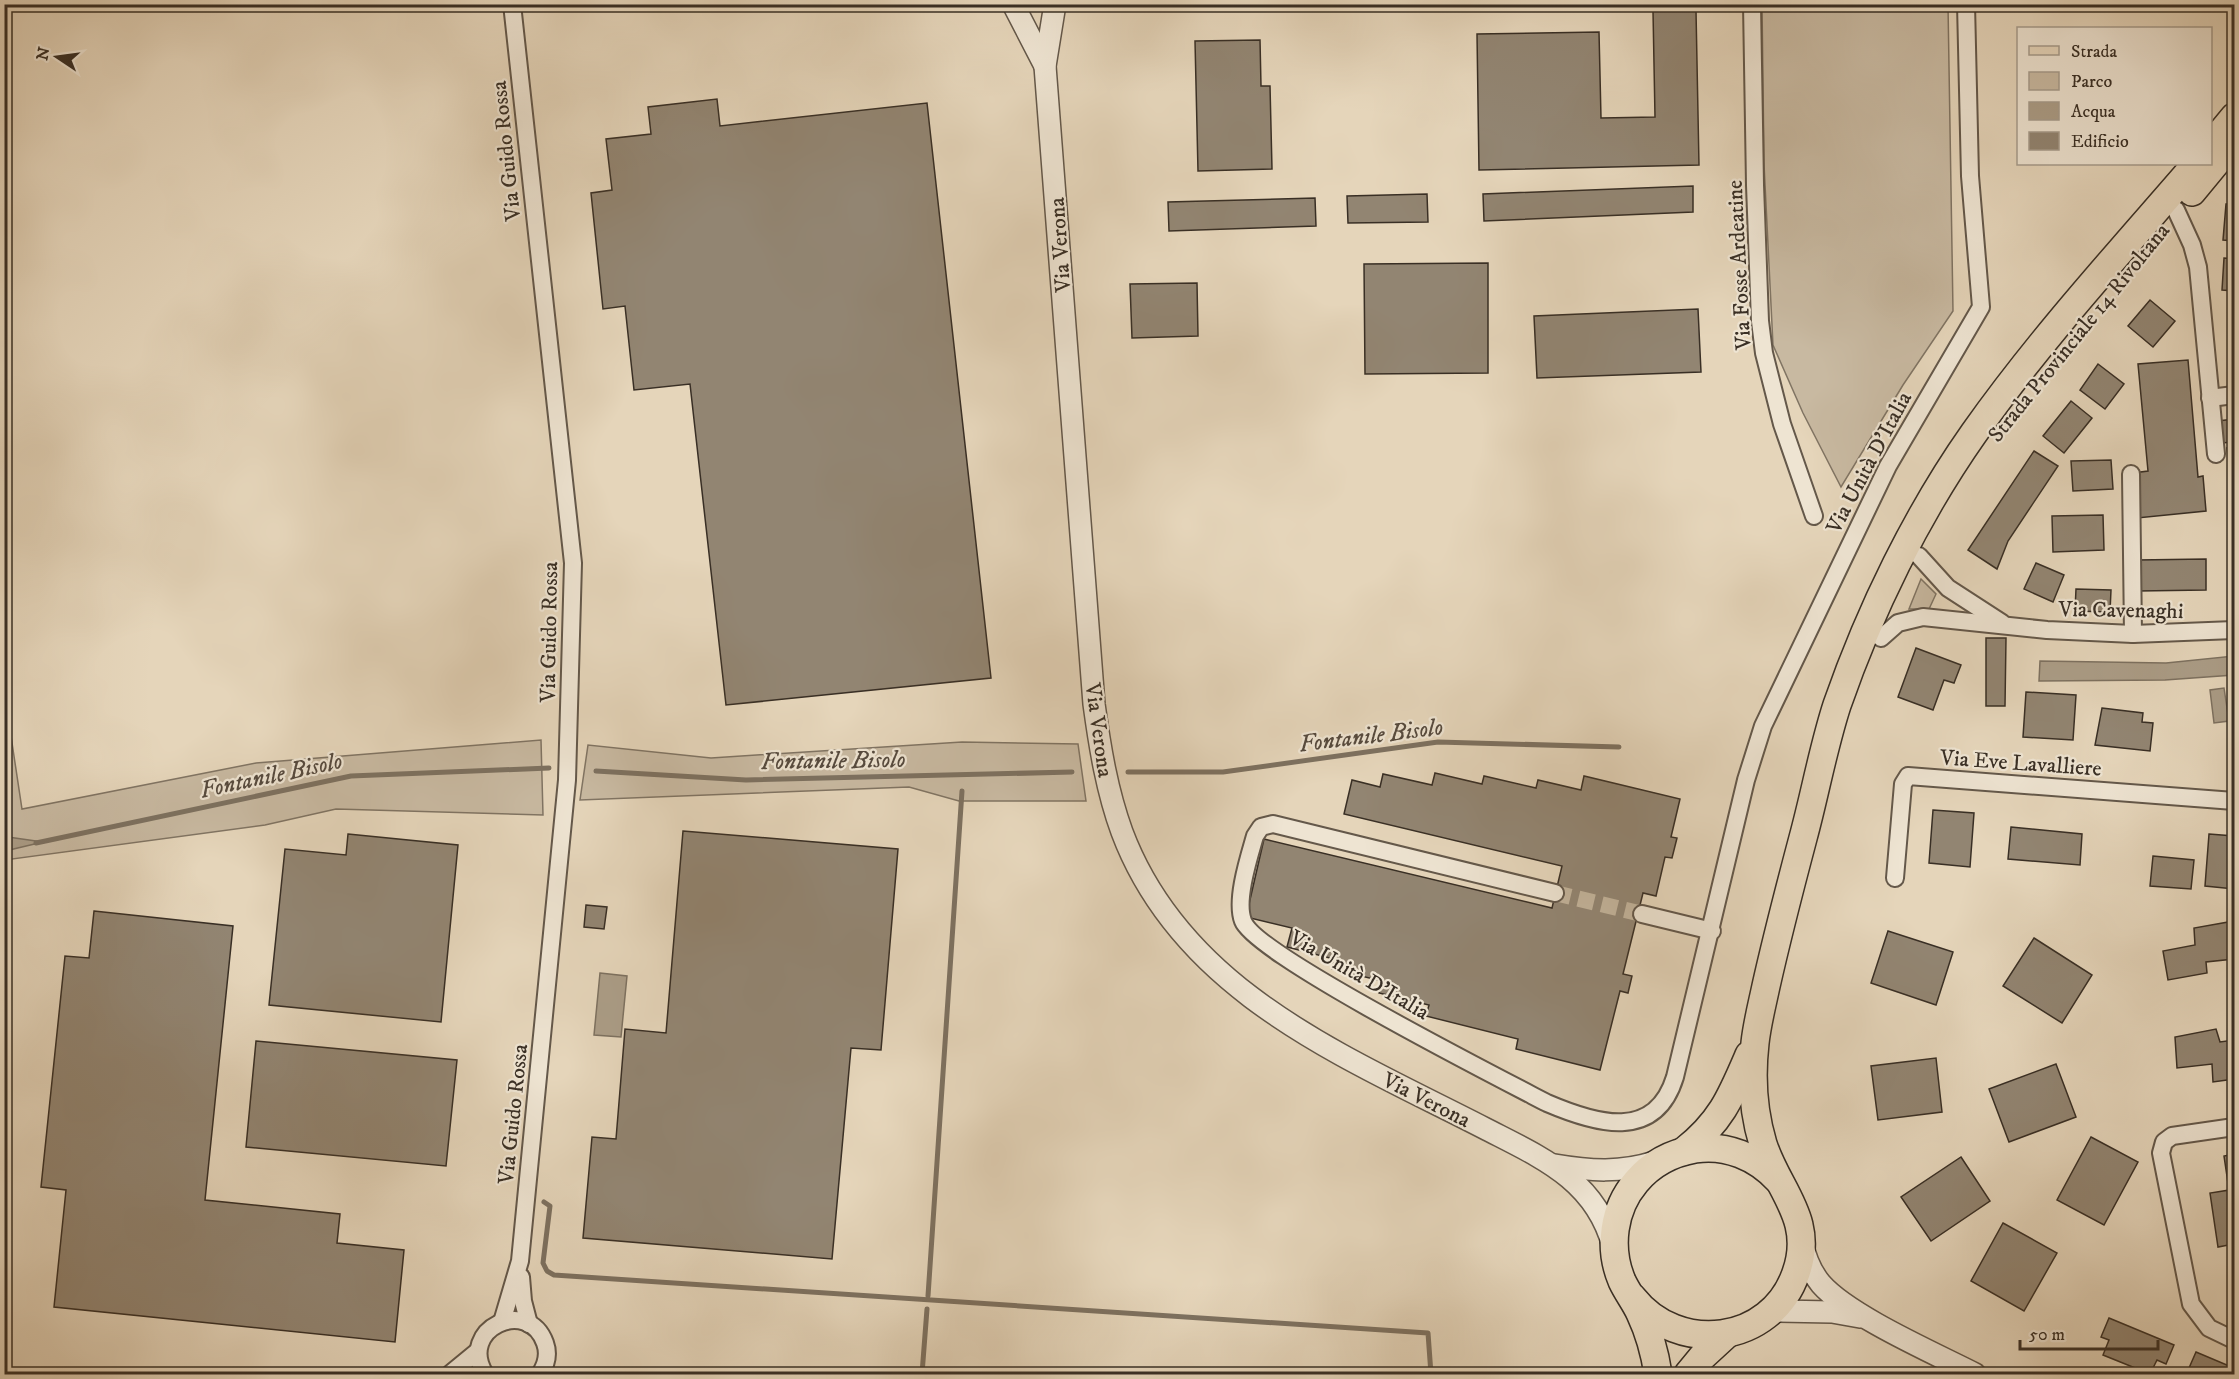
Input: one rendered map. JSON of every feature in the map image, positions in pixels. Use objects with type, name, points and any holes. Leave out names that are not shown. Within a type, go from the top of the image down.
[{"type":"main road","points":[[2212,145],[2235,117]]},
{"type":"main road","name":"Strada Provinciale 14 Rivoltana","points":[[1816,794],[1881,638],[1919,556],[2013,408],[2235,141]]},
{"type":"main road","name":"Strada Provinciale 14 Rivoltana","points":[[1633,1298],[1650,1316],[1675,1330],[1702,1336],[1727,1334],[1752,1325],[1772,1311],[1786,1293],[1796,1272],[1801,1236],[1797,1213],[1767,1154],[1755,1114],[1753,1081],[1755,1040],[1786,902],[1816,794],[1829,731],[1858,653],[1895,570],[1974,433],[2029,362],[2195,165]]},
{"type":"main road","name":"Strada Provinciale 14 Rivoltana","points":[[1658,1374],[1646,1327],[1633,1298],[1622,1281],[1615,1255],[1616,1224],[1625,1198],[1641,1176],[1710,1130],[1725,1109],[1755,1040]]},
{"type":"main road","name":"Strada Provinciale 14 Rivoltana","points":[[1673,1156],[1713,1148],[1738,1153],[1760,1164],[1784,1187]]},
{"type":"main road","name":"Strada Provinciale 14 Rivoltana","points":[[1688,1374],[1702,1357],[1727,1334]]},
{"type":"street","name":"Via Guido Rossa","points":[[512,4],[573,563],[567,780],[520,1261]]},
{"type":"street","name":"Via Verona","points":[[1013,4],[1045,66]]},
{"type":"street","name":"Via Verona","points":[[1055,4],[1045,66],[1094,704],[1107,783],[1130,852],[1156,898],[1196,951],[1221,976],[1257,1004],[1329,1048],[1555,1165],[1597,1209],[1609,1232],[1615,1255]]},
{"type":"street","name":"Via Fosse Ardeatine","points":[[1752,4],[1760,321],[1764,353],[1782,424],[1814,516]]},
{"type":"street","name":"Via Unità D'Italia","points":[[1555,893],[1273,824],[1261,827],[1255,836],[1240,906],[1245,926],[1255,938],[1300,968],[1547,1103],[1583,1117],[1616,1122],[1639,1120],[1661,1106],[1670,1092],[1712,930],[1746,780],[1768,713],[1888,466],[1981,307],[1970,176],[1966,4]]},
{"type":"street","points":[[2176,210],[2193,245],[2198,267],[2216,454]]},
{"type":"street","points":[[2210,398],[2235,395]]},
{"type":"street","points":[[2131,474],[2133,634]]},
{"type":"street","name":"Via Cavenaghi","points":[[1919,556],[1948,588],[2006,626]]},
{"type":"street","name":"Via Cavenaghi","points":[[1881,638],[1893,625],[1917,618],[2133,634],[2235,630]]},
{"type":"street","name":"Via Eve Lavalliere","points":[[1895,878],[1903,784],[1908,776],[2235,801]]},
{"type":"street","points":[[1642,914],[1712,930]]},
{"type":"street","points":[[2235,1127],[2179,1135],[2164,1142],[2161,1158],[2192,1304],[2209,1328],[2235,1340]]},
{"type":"street","name":"Via Verona","points":[[1555,1165],[1611,1171],[1632,1169],[1673,1156]]},
{"type":"street","points":[[1801,1236],[1806,1257],[1822,1284],[1870,1319],[1976,1374]]},
{"type":"street","points":[[502,1322],[520,1261]]},
{"type":"street","points":[[520,1261],[523,1300],[529,1324]]},
{"type":"street","points":[[1772,1311],[1832,1312],[1870,1319]]},
{"type":"street","points":[[450,1374],[478,1351],[487,1330],[502,1322],[519,1320],[537,1330],[546,1348],[544,1372]]},
{"type":"street","points":[[478,1351],[479,1363],[485,1374]]},
{"type":"green space","points":[[1762,5],[1948,5],[1953,311],[1903,385],[1841,487],[1803,413],[1773,345],[1764,164]]},
{"type":"green space","points":[[1921,579],[1936,594],[1929,609],[1909,609]]},
{"type":"green space","points":[[4,690],[22,809],[256,763],[541,740],[543,815],[336,809],[265,825],[5,860]]},
{"type":"green space","points":[[962,742],[1078,744],[1086,801],[959,801],[909,787],[580,800],[588,745],[711,758]]},
{"type":"water","points":[[2234,656],[2234,675],[2165,680],[2039,681],[2040,661],[2166,663]]},
{"type":"water","points":[[2224,688],[2229,721],[2214,723],[2210,690]]},
{"type":"water","points":[[5,837],[8,837],[43,842],[5,851]]},
{"type":"water","points":[[600,973],[627,976],[621,1037],[594,1035]]},
{"type":"building","points":[[1653,11],[1696,11],[1699,165],[1479,170],[1477,34],[1599,32],[1601,118],[1655,117]]},
{"type":"building","points":[[1260,40],[1261,86],[1270,86],[1272,169],[1198,171],[1195,41]]},
{"type":"building","points":[[717,99],[720,126],[927,103],[991,678],[726,705],[690,384],[634,390],[625,306],[603,309],[591,193],[612,190],[606,139],[651,134],[648,107]]},
{"type":"building","points":[[1693,186],[1693,212],[1484,221],[1483,194]]},
{"type":"building","points":[[1427,194],[1428,222],[1348,223],[1347,196]]},
{"type":"building","points":[[1315,198],[1316,226],[1169,231],[1168,202]]},
{"type":"building","points":[[2226,204],[2234,204],[2234,241],[2223,240]]},
{"type":"building","points":[[2224,258],[2234,259],[2234,291],[2222,290]]},
{"type":"building","points":[[1488,263],[1488,373],[1365,374],[1364,264]]},
{"type":"building","points":[[1197,283],[1198,336],[1132,338],[1130,284]]},
{"type":"building","points":[[2150,300],[2175,321],[2153,347],[2128,326]]},
{"type":"building","points":[[1698,309],[1701,372],[1537,378],[1534,316]]},
{"type":"building","points":[[2234,319],[2234,367],[2228,320]]},
{"type":"building","points":[[2188,360],[2198,477],[2203,476],[2206,511],[2137,518],[2133,473],[2148,471],[2138,364]]},
{"type":"building","points":[[2098,364],[2124,384],[2105,409],[2080,390]]},
{"type":"building","points":[[2071,401],[2092,418],[2064,453],[2043,436]]},
{"type":"building","points":[[2234,419],[2234,442],[2221,443],[2218,421]]},
{"type":"building","points":[[2234,447],[2234,480],[2231,480],[2227,448]]},
{"type":"building","points":[[2034,451],[2058,466],[2008,541],[1997,569],[1968,550]]},
{"type":"building","points":[[2111,460],[2113,489],[2073,491],[2071,461]]},
{"type":"building","points":[[2103,515],[2104,550],[2053,552],[2052,516]]},
{"type":"building","points":[[2206,559],[2206,590],[2138,591],[2137,560]]},
{"type":"building","points":[[2036,563],[2064,575],[2053,602],[2024,589]]},
{"type":"building","points":[[2076,589],[2111,590],[2110,612],[2075,611]]},
{"type":"building","points":[[1986,638],[2006,638],[2005,706],[1986,706]]},
{"type":"building","points":[[1916,648],[1961,665],[1954,683],[1944,680],[1933,710],[1898,697]]},
{"type":"building","points":[[2026,692],[2076,695],[2073,740],[2023,737]]},
{"type":"building","points":[[2102,708],[2143,713],[2142,722],[2153,723],[2150,751],[2095,745]]},
{"type":"building","points":[[1435,773],[1482,784],[1484,776],[1536,788],[1538,780],[1581,790],[1584,776],[1680,799],[1671,837],[1677,838],[1672,858],[1665,857],[1656,896],[1643,893],[1623,974],[1632,976],[1628,993],[1620,991],[1600,1070],[1516,1049],[1518,1039],[1426,1016],[1429,1005],[1379,993],[1382,981],[1332,969],[1334,959],[1287,947],[1292,928],[1246,917],[1264,839],[1552,908],[1562,866],[1344,814],[1352,780],[1380,787],[1383,774],[1432,785]]},
{"type":"building","points":[[1933,810],[1974,813],[1970,867],[1929,863]]},
{"type":"building","points":[[2011,827],[2082,834],[2080,865],[2008,859]]},
{"type":"building","points":[[683,831],[898,849],[881,1050],[851,1048],[832,1259],[583,1238],[592,1137],[616,1139],[625,1029],[666,1033]]},
{"type":"building","points":[[348,834],[458,845],[441,1022],[269,1005],[285,849],[346,855]]},
{"type":"building","points":[[2209,834],[2234,836],[2234,889],[2205,886]]},
{"type":"building","points":[[2153,856],[2194,860],[2191,889],[2150,886]]},
{"type":"building","points":[[586,905],[607,907],[604,929],[584,927]]},
{"type":"building","points":[[94,911],[233,926],[205,1200],[340,1214],[337,1243],[404,1250],[395,1342],[54,1307],[66,1190],[41,1187],[65,956],[89,958]]},
{"type":"building","points":[[2234,921],[2234,959],[2206,962],[2207,973],[2168,980],[2163,951],[2195,945],[2194,928]]},
{"type":"building","points":[[1888,931],[1953,952],[1936,1005],[1871,983]]},
{"type":"building","points":[[2034,938],[2092,975],[2062,1023],[2003,986]]},
{"type":"building","points":[[2216,1029],[2220,1042],[2234,1040],[2234,1079],[2213,1082],[2212,1064],[2177,1068],[2175,1037]]},
{"type":"building","points":[[256,1041],[457,1060],[446,1166],[246,1147]]},
{"type":"building","points":[[1936,1058],[1942,1112],[1878,1120],[1871,1066]]},
{"type":"building","points":[[2056,1064],[2076,1117],[2009,1142],[1989,1089]]},
{"type":"building","points":[[2091,1137],[2138,1162],[2104,1225],[2057,1200]]},
{"type":"building","points":[[2234,1154],[2234,1244],[2218,1247],[2210,1193],[2229,1190],[2224,1156]]},
{"type":"building","points":[[1961,1157],[1990,1201],[1931,1241],[1901,1197]]},
{"type":"building","points":[[2003,1223],[2057,1253],[2024,1311],[1971,1281]]},
{"type":"building","points":[[2109,1318],[2174,1345],[2166,1364],[2157,1360],[2150,1374],[2103,1355],[2109,1340],[2101,1337]]},
{"type":"building","points":[[2196,1352],[2234,1368],[2234,1374],[2193,1374],[2194,1372],[2189,1368]]},
{"type":"waterway","name":"Fontanile Bisolo","points":[[1128,772],[1223,772],[1438,742],[1619,747]]},
{"type":"waterway","name":"Fontanile Bisolo","points":[[36,843],[351,776],[549,768]]},
{"type":"waterway","name":"Fontanile Bisolo","points":[[596,771],[746,780],[1072,772]]},
{"type":"waterway","points":[[928,1296],[962,791]]},
{"type":"waterway","points":[[544,1202],[550,1206],[543,1263],[547,1271],[554,1275],[1428,1333],[1431,1374]]},
{"type":"waterway","points":[[922,1374],[927,1309]]},
{"type":"tunnel","points":[[1555,893],[1642,914]]}]
